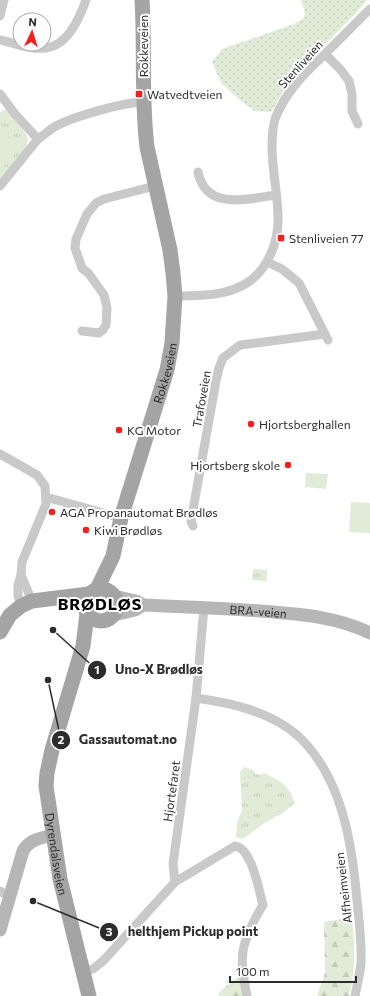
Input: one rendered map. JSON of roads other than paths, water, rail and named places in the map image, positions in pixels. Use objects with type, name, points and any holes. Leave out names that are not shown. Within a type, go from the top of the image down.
[{"type":"main road","name":"Rokkeveien","points":[[103,593],[114,574],[112,556],[121,518],[167,370],[172,343],[175,296],[170,250],[147,147],[143,102],[142,0]]},
{"type":"main road","name":"BRA-veien","points":[[27,604],[103,593],[143,604],[204,607],[321,617],[355,626],[370,633]]},
{"type":"main road","points":[[103,593],[117,602],[117,609],[83,646],[86,612],[85,604],[103,593]]},
{"type":"main road","name":"BRA-veien","points":[[49,600],[86,612]]},
{"type":"main road","points":[[0,632],[10,615],[27,604]]},
{"type":"main road","name":"BRA-veien","points":[[109,618],[135,610],[143,604]]},
{"type":"main road","points":[[86,612],[92,619],[98,621],[109,618]]},
{"type":"main road","name":"Dyrendalsveien","points":[[83,646],[49,761],[46,781],[48,806],[54,835],[60,879],[89,996]]},
{"type":"main road","points":[[0,930],[5,894],[23,851],[27,844],[40,838],[54,835]]},
{"type":"street","points":[[0,16],[4,0]]},
{"type":"street","points":[[0,40],[32,47],[46,48],[56,45],[69,34],[86,0]]},
{"type":"street","name":"Stenliveien","points":[[175,296],[221,294],[251,280],[267,262],[273,250],[278,228],[272,152],[272,135],[275,120],[282,103],[291,89],[370,9]]},
{"type":"street","points":[[325,54],[340,69],[349,81],[352,94],[352,111],[358,124]]},
{"type":"street","points":[[0,94],[15,114],[38,139]]},
{"type":"street","points":[[0,186],[38,139],[56,126],[81,116],[132,103],[143,102]]},
{"type":"street","points":[[198,172],[200,182],[205,189],[222,199],[239,200],[276,195]]},
{"type":"street","points":[[82,331],[99,332],[103,330],[106,325],[104,295],[82,268],[75,248],[76,238],[87,214],[96,203],[104,198],[155,186]]},
{"type":"street","name":"Trafoveien","points":[[193,526],[191,521],[218,368],[223,358],[240,345],[327,337],[299,283],[282,269],[267,262]]},
{"type":"street","points":[[0,454],[37,475],[45,486],[46,504],[22,562],[21,575],[18,585],[18,596],[27,604]]},
{"type":"street","points":[[46,497],[121,518]]},
{"type":"street","name":"Hjortefaret","points":[[175,882],[173,864],[196,698],[204,607]]},
{"type":"street","name":"Alfheimveien","points":[[196,698],[223,702],[249,709],[274,720],[296,735],[315,756],[335,790],[345,822],[354,860],[361,945],[361,964],[355,996]]},
{"type":"street","points":[[82,972],[93,969],[104,961],[175,882],[235,846],[242,849],[250,860],[263,906],[252,923],[244,947],[243,968],[246,996]]},
{"type":"street","points":[[361,945],[370,940]]},
{"type":"place","name":"Watvedtveien","points":[[139,94]]},
{"type":"place","name":"Stenliveien 77","points":[[281,238]]},
{"type":"place","name":"Hjortsberghallen","points":[[251,424]]},
{"type":"place","name":"KG Motor","points":[[119,430]]},
{"type":"place","name":"Hjortsberg skole","points":[[288,465]]},
{"type":"place","name":"AGA Propanautomat Brødløs","points":[[52,512]]},
{"type":"place","name":"Kiwi Brødløs","points":[[86,530]]},
{"type":"place","name":"Uno-X Brødløs","points":[[53,630]]},
{"type":"place","name":"Gassautomat.no","points":[[48,680]]},
{"type":"place","name":"helthjem Pickup point","points":[[33,901]]},
{"type":"district","name":"BRØDLØS","points":[[100,603]]}]
